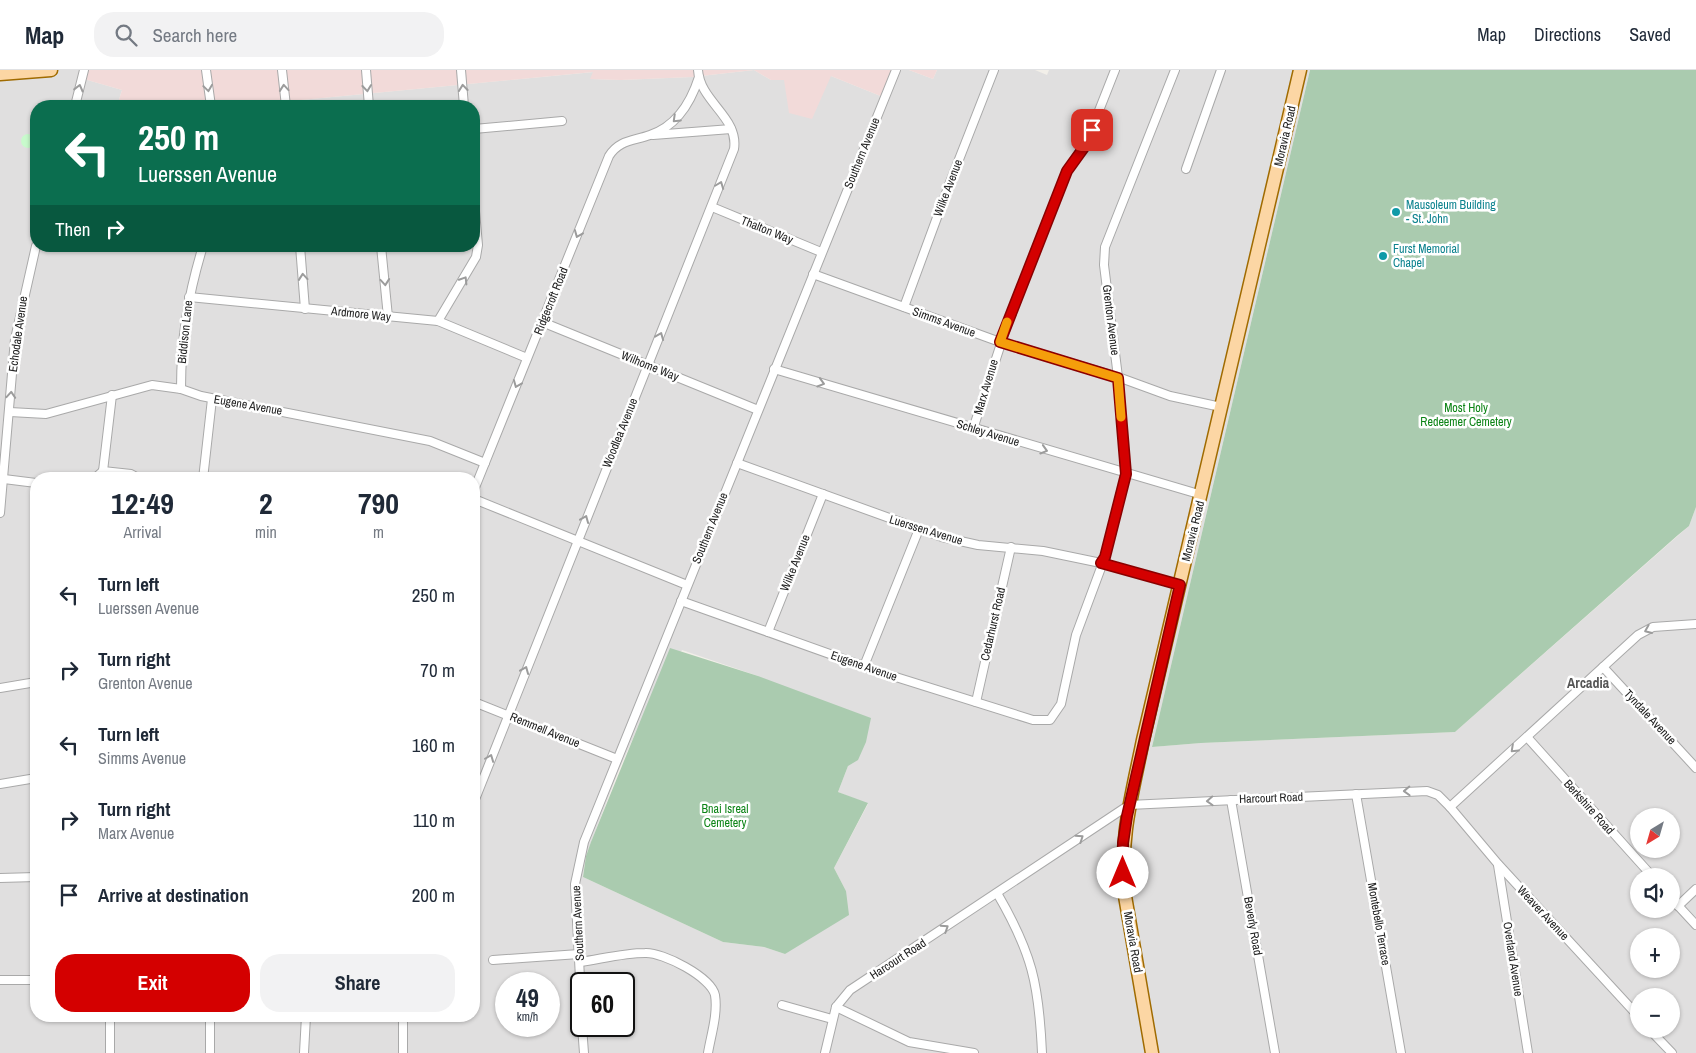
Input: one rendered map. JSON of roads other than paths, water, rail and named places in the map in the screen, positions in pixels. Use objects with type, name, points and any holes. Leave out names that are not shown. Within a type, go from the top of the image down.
[{"type":"main road","points":[[0,74],[51,70]]},
{"type":"main road","name":"Moravia Road","points":[[1152,1053],[1123,873],[1123,843],[1129,805],[1300,70]]},
{"type":"street","points":[[76,100],[84,70]]},
{"type":"street","points":[[206,70],[210,100]]},
{"type":"street","points":[[282,70],[285,100]]},
{"type":"street","points":[[366,70],[368,100]]},
{"type":"street","points":[[461,70],[464,100]]},
{"type":"street","name":"Southern Avenue","points":[[580,972],[575,884],[584,842],[896,70]]},
{"type":"street","name":"Wilke Avenue","points":[[904,308],[994,70]]},
{"type":"street","name":"Marx Avenue","points":[[973,429],[1000,342],[1067,171],[1087,141],[1115,70]]},
{"type":"street","name":"Grenton Avenue","points":[[1050,720],[1061,704],[1076,635],[1101,563],[1105,557],[1126,474],[1118,378],[1104,265],[1104,247],[1175,70]]},
{"type":"street","points":[[1186,169],[1221,70]]},
{"type":"street","points":[[698,73],[707,97],[731,129]]},
{"type":"street","name":"Ridgecroft Road","points":[[651,135],[672,123],[682,112],[694,92],[698,73]]},
{"type":"street","points":[[480,128],[562,121]]},
{"type":"street","name":"Ridgecroft Road","points":[[480,475],[609,156],[623,142],[651,135],[731,129]]},
{"type":"street","name":"Woodlea Avenue","points":[[480,786],[576,540],[712,207],[734,149],[735,138],[731,129]]},
{"type":"street","name":"Thalton Way","points":[[712,207],[821,252]]},
{"type":"street","name":"Echodale Avenue","points":[[0,513],[18,320],[35,252]]},
{"type":"street","name":"Biddison Lane","points":[[181,389],[184,327],[189,296],[201,252]]},
{"type":"street","points":[[301,252],[306,308]]},
{"type":"street","points":[[383,252],[388,317]]},
{"type":"street","points":[[438,321],[476,257],[477,252]]},
{"type":"street","name":"Simms Avenue","points":[[813,274],[1000,342],[1170,396],[1221,407]]},
{"type":"street","name":"Ardmore Way","points":[[189,296],[438,321],[527,358]]},
{"type":"street","name":"Wilhome Way","points":[[542,322],[758,410]]},
{"type":"street","name":"Schley Avenue","points":[[774,369],[1202,495]]},
{"type":"street","name":"Eugene Avenue","points":[[10,412],[46,414],[152,385],[181,389],[212,399],[430,441],[485,463]]},
{"type":"street","points":[[112,395],[103,471],[112,472]]},
{"type":"street","points":[[204,472],[212,399]]},
{"type":"street","name":"Luerssen Avenue","points":[[737,463],[919,529],[959,541],[1011,547],[1101,563],[1180,585]]},
{"type":"street","points":[[4,480],[30,482]]},
{"type":"street","name":"Wilke Avenue","points":[[768,632],[823,494]]},
{"type":"street","points":[[480,501],[687,585]]},
{"type":"street","points":[[864,666],[919,529]]},
{"type":"street","name":"Cedarhurst Road","points":[[976,702],[1011,547]]},
{"type":"street","name":"Eugene Avenue","points":[[681,600],[864,666],[1032,720],[1050,720]]},
{"type":"street","points":[[1450,807],[1646,630],[1660,626],[1696,624]]},
{"type":"street","name":"Tyndale Avenue","points":[[1603,667],[1696,768]]},
{"type":"street","points":[[0,688],[30,683]]},
{"type":"street","name":"Remmell Avenue","points":[[480,704],[617,759]]},
{"type":"street","name":"Berkshire Road","points":[[1527,737],[1645,868]]},
{"type":"street","points":[[0,784],[30,779]]},
{"type":"street","name":"Harcourt Road","points":[[836,1007],[844,995],[855,986],[1129,805],[1427,791],[1438,795],[1450,807]]},
{"type":"street","name":"Montebello Terrace","points":[[1356,794],[1401,1053]]},
{"type":"street","name":"Beverly Road","points":[[1231,800],[1275,1053]]},
{"type":"street","name":"Weaver Avenue","points":[[1450,807],[1498,864],[1630,1007]]},
{"type":"street","name":"Overland Avenue","points":[[1498,864],[1528,1053]]},
{"type":"street","points":[[0,878],[30,877]]},
{"type":"street","points":[[1680,904],[1696,889]]},
{"type":"street","points":[[997,893],[1021,938],[1032,969],[1039,999],[1042,1053]]},
{"type":"street","points":[[1680,908],[1696,925]]},
{"type":"street","points":[[493,960],[656,954],[697,973],[714,992],[715,1012],[708,1053]]},
{"type":"street","points":[[0,980],[30,980]]},
{"type":"street","points":[[782,1005],[832,1019]]},
{"type":"street","points":[[826,1053],[836,1007],[909,1042],[974,1053]]},
{"type":"street","points":[[110,1022],[110,1053]]},
{"type":"street","points":[[210,1022],[210,1053]]},
{"type":"street","points":[[304,1053],[306,1022]]},
{"type":"street","points":[[403,1022],[403,1053]]},
{"type":"street","points":[[583,1037],[584,1053]]},
{"type":"street","points":[[1658,1038],[1672,1053]]},
{"type":"place","name":"Mausoleum Building - St. John","points":[[1396,212]]},
{"type":"place","name":"Furst Memorial Chapel","points":[[1383,256]]},
{"type":"district","name":"Arcadia","points":[[1588,683]]},
{"type":"park label","name":"Most Holy Redeemer Cemetery","points":[[1466,415]]},
{"type":"park label","name":"Bnai Isreal Cemetery","points":[[725,816]]}]
